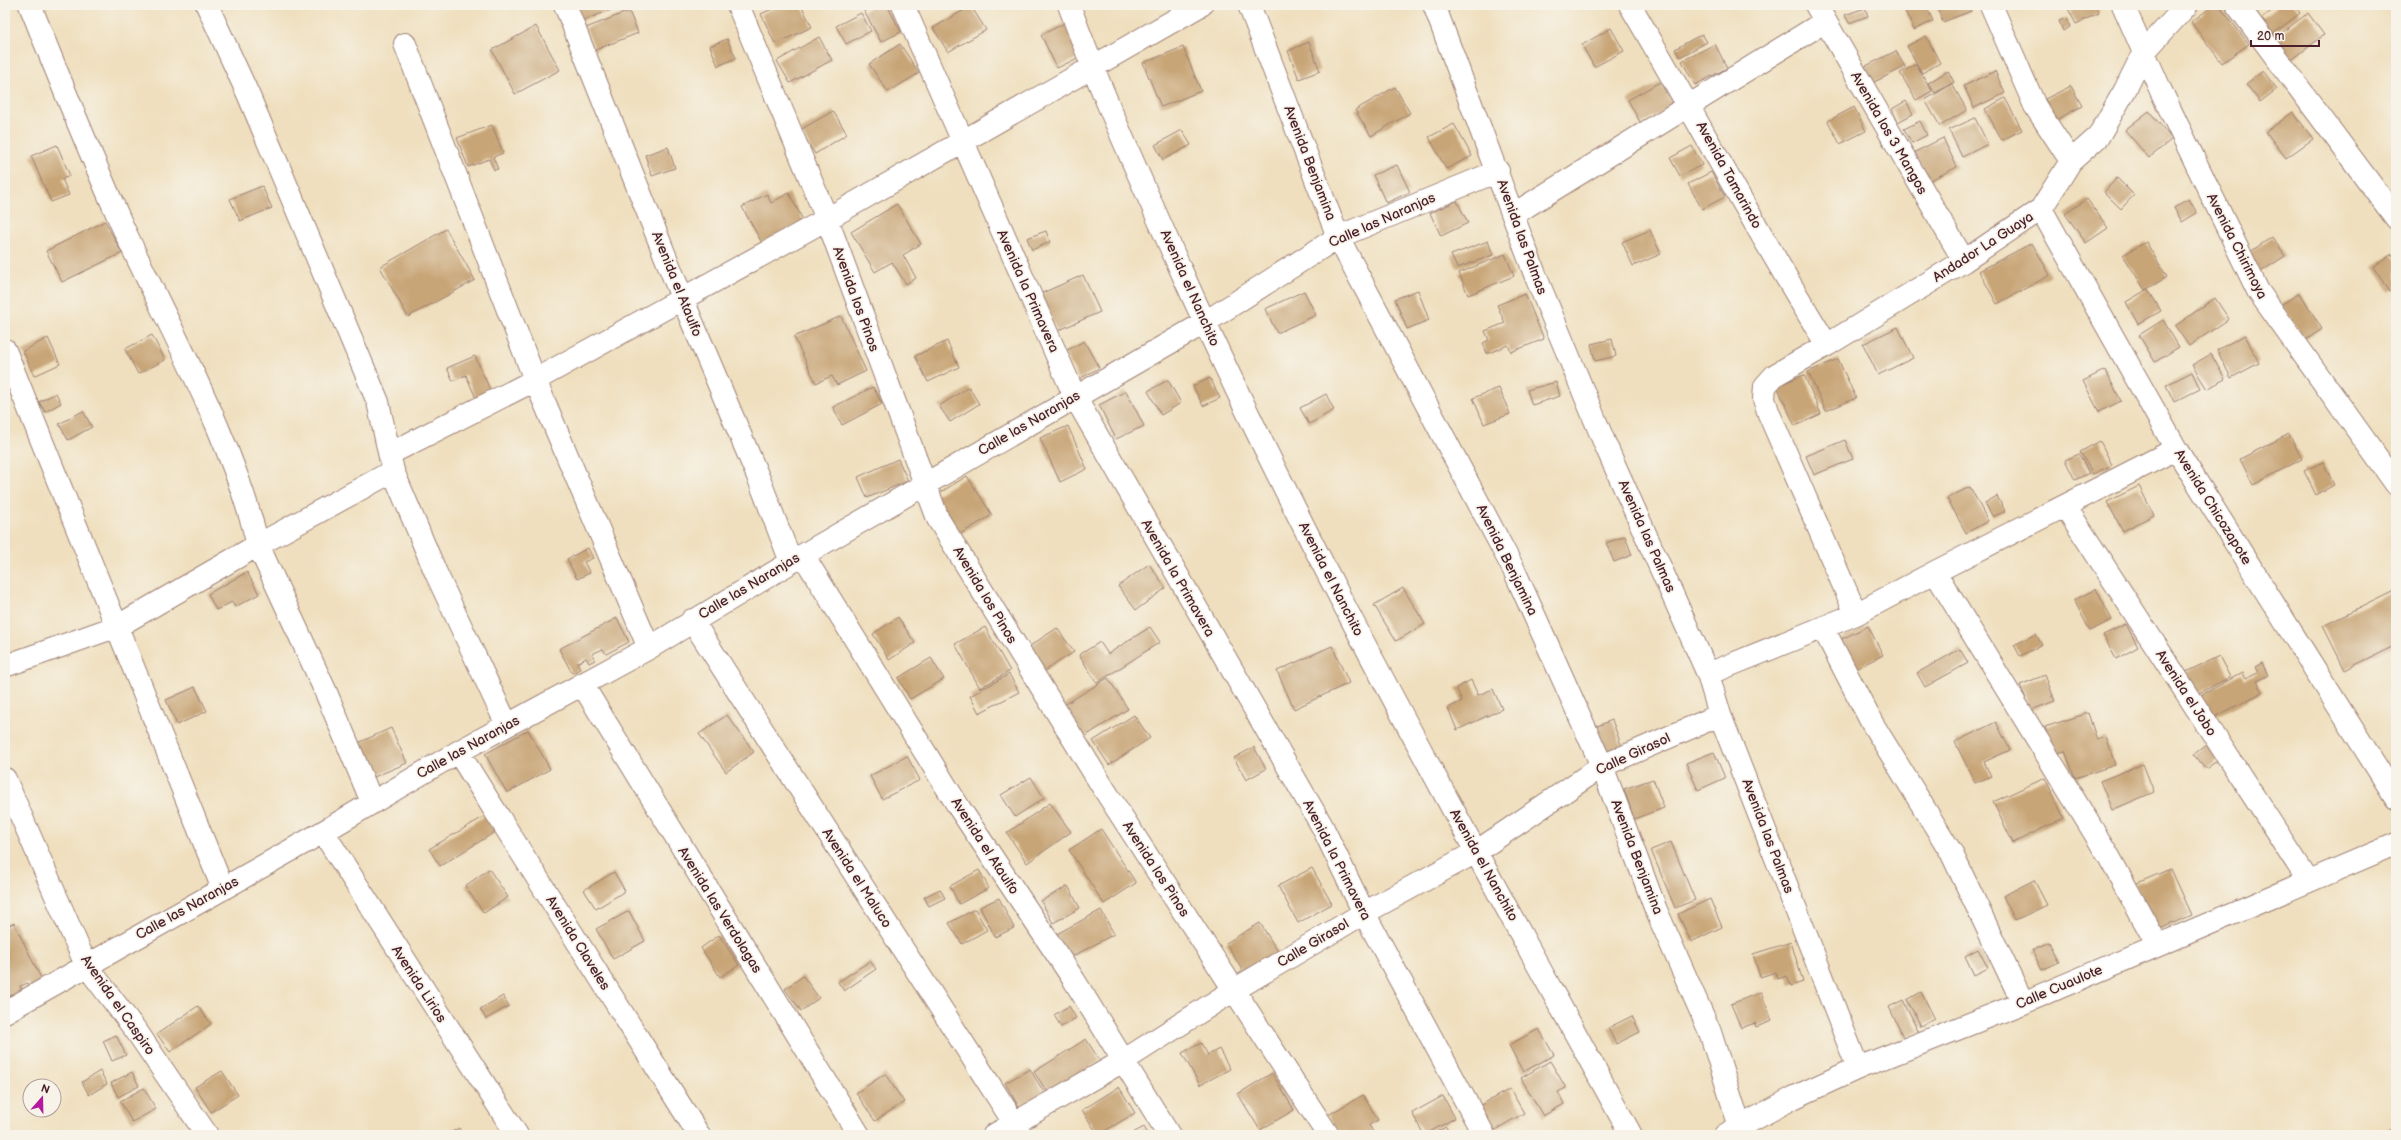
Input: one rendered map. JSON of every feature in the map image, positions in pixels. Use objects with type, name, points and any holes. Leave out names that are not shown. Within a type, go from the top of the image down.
[{"type":"street","points":[[30,5],[121,223],[188,359],[225,446],[253,525],[258,545],[325,690],[372,802]]},
{"type":"street","points":[[208,5],[248,94],[378,402],[392,462],[436,573],[508,725]]},
{"type":"street","name":"Avenida el Ataulfo","points":[[565,5],[682,298],[759,479],[797,558],[960,809],[1074,980],[1170,1135]]},
{"type":"street","name":"Avenida los Pinos","points":[[738,5],[826,219],[938,519],[976,577],[1041,689],[1328,1135]]},
{"type":"street","name":"Avenida la Primavera","points":[[903,5],[1075,397],[1322,826],[1364,913],[1484,1135]]},
{"type":"street","name":"Avenida el Nanchito","points":[[1069,5],[1092,67],[1204,322],[1364,645],[1631,1135]]},
{"type":"street","points":[[5,666],[118,626],[258,545],[392,462],[535,380],[826,219],[1201,5]]},
{"type":"street","name":"Avenida Benjamina","points":[[1249,5],[1338,237],[1514,570],[1602,766],[1656,910],[1710,1032],[1732,1131]]},
{"type":"street","name":"Avenida las Palmas","points":[[1434,5],[1498,171],[1536,277],[1605,444],[1708,674],[1720,715],[1858,1068]]},
{"type":"street","name":"Avenida Tamarindo","points":[[1630,5],[1690,107],[1788,282],[1827,346]]},
{"type":"street","points":[[1990,5],[2035,106],[2071,161]]},
{"type":"street","name":"Avenida Chirimoya","points":[[2123,5],[2161,91],[2258,291],[2396,484]]},
{"type":"street","name":"Andador La Guaya","points":[[1856,614],[1769,414],[1764,399],[1765,386],[1775,375],[1827,346],[1964,261],[2041,209],[2071,161],[2098,137],[2125,90],[2144,52],[2188,5]]},
{"type":"street","points":[[2237,5],[2396,218]]},
{"type":"street","points":[[1514,214],[1690,107],[1820,14]]},
{"type":"street","name":"Avenida los 3 Mangos","points":[[1820,14],[1964,261]]},
{"type":"street","points":[[405,44],[535,380],[649,648]]},
{"type":"street","name":"Calle las Naranjas","points":[[5,1012],[323,832],[458,752],[649,648],[692,620],[797,558],[1204,322],[1338,237],[1498,171]]},
{"type":"street","name":"Avenida Chicozapote","points":[[2041,209],[2176,449],[2396,798]]},
{"type":"street","points":[[5,350],[118,626],[223,889]]},
{"type":"street","points":[[1708,674],[1856,614],[2176,449]]},
{"type":"street","name":"Avenida el Jobo","points":[[2065,506],[2308,880]]},
{"type":"street","points":[[1935,572],[2108,856],[2156,944]]},
{"type":"street","name":"Avenida el Maluco","points":[[692,620],[1018,1130]]},
{"type":"street","points":[[1823,628],[1872,723],[1951,852],[2023,1003]]},
{"type":"street","name":"Avenida las Verdolagas","points":[[582,684],[859,1135]]},
{"type":"street","name":"Calle Girasol","points":[[994,1135],[1018,1130],[1234,990],[1364,913],[1476,852],[1602,766],[1720,715]]},
{"type":"street","name":"Avenida Claveles","points":[[458,752],[699,1135]]},
{"type":"street","name":"Avenida el Caspiro","points":[[5,779],[86,965],[137,1032],[207,1135]]},
{"type":"street","name":"Avenida Lirios","points":[[323,832],[517,1135]]},
{"type":"street","name":"Calle Cuaulote","points":[[1732,1131],[1793,1098],[1858,1068],[2023,1003],[2156,944],[2396,844]]},
{"type":"building","points":[[575,5],[609,5],[611,10],[581,21]]},
{"type":"building","points":[[781,5],[801,5],[812,27],[775,44],[761,14]]},
{"type":"building","points":[[875,5],[887,5],[901,32],[881,42],[864,11]]},
{"type":"building","points":[[1914,5],[1926,5],[1933,21],[1914,30],[1904,9]]},
{"type":"building","points":[[1936,5],[1969,5],[1971,11],[1943,22]]},
{"type":"building","points":[[2066,5],[2095,5],[2099,13],[2076,24]]},
{"type":"building","points":[[2214,5],[2219,5],[2249,44],[2222,63],[2191,22]]},
{"type":"building","points":[[2251,5],[2262,5],[2254,10]]},
{"type":"building","points":[[2279,5],[2294,5],[2300,13],[2268,38],[2256,23]]},
{"type":"building","points":[[971,6],[986,30],[948,52],[933,28]]},
{"type":"building","points":[[1865,8],[1868,16],[1849,23],[1845,15]]},
{"type":"building","points":[[629,11],[638,33],[595,50],[586,28]]},
{"type":"building","points":[[861,13],[871,31],[846,44],[836,26]]},
{"type":"building","points":[[2308,13],[2324,35],[2289,62],[2272,40]]},
{"type":"building","points":[[2067,18],[2070,27],[2063,31],[2059,21]]},
{"type":"building","points":[[1065,23],[1082,56],[1057,68],[1041,35]]},
{"type":"building","points":[[536,26],[560,70],[515,94],[492,50]]},
{"type":"building","points":[[1611,28],[1624,51],[1594,67],[1582,45]]},
{"type":"building","points":[[1702,34],[1707,42],[1680,57],[1675,49]]},
{"type":"building","points":[[1926,36],[1940,63],[1922,73],[1907,46]]},
{"type":"building","points":[[819,37],[832,60],[790,83],[777,61]]},
{"type":"building","points":[[727,39],[736,58],[718,66],[710,46]]},
{"type":"building","points":[[1309,42],[1320,71],[1299,79],[1288,51]]},
{"type":"building","points":[[900,44],[919,73],[888,92],[869,64]]},
{"type":"building","points":[[1715,44],[1727,68],[1695,85],[1682,61]]},
{"type":"building","points":[[1183,47],[1201,91],[1161,107],[1143,63]]},
{"type":"building","points":[[1896,51],[1905,67],[1872,83],[1864,67]]},
{"type":"building","points":[[1916,64],[1932,91],[1916,100],[1900,73]]},
{"type":"building","points":[[1948,71],[1954,82],[1935,93],[1928,83]]},
{"type":"building","points":[[1995,71],[2005,93],[1974,108],[1964,86]]},
{"type":"building","points":[[2263,71],[2277,89],[2260,102],[2246,84]]},
{"type":"building","points":[[1660,82],[1673,106],[1641,124],[1628,100]]},
{"type":"building","points":[[1952,84],[1967,110],[1940,126],[1925,100]]},
{"type":"building","points":[[2071,86],[2082,106],[2056,120],[2045,99]]},
{"type":"building","points":[[1395,87],[1410,113],[1371,136],[1355,110]]},
{"type":"building","points":[[2005,98],[2022,130],[2002,140],[1985,109]]},
{"type":"building","points":[[1906,101],[1913,114],[1898,122],[1892,109]]},
{"type":"building","points":[[1854,107],[1866,131],[1840,144],[1828,121]]},
{"type":"building","points":[[833,111],[847,134],[815,154],[800,130]]},
{"type":"building","points":[[2149,111],[2172,139],[2149,158],[2125,130]]},
{"type":"building","points":[[2293,112],[2313,139],[2286,158],[2266,132]]},
{"type":"building","points":[[1975,118],[1988,144],[1962,157],[1949,130]]},
{"type":"building","points":[[1920,121],[1927,135],[1912,143],[1904,129]]},
{"type":"building","points":[[1454,124],[1472,156],[1446,169],[1429,137]]},
{"type":"building","points":[[492,125],[503,153],[493,157],[498,169],[494,170],[489,159],[468,167],[457,138]]},
{"type":"building","points":[[1182,130],[1191,145],[1163,160],[1155,145]]},
{"type":"building","points":[[1943,138],[1957,167],[1929,181],[1915,152]]},
{"type":"building","points":[[57,145],[70,176],[62,179],[69,195],[51,202],[31,156]]},
{"type":"building","points":[[1692,146],[1702,165],[1680,176],[1670,158]]},
{"type":"building","points":[[668,147],[675,168],[652,176],[645,155]]},
{"type":"building","points":[[1397,165],[1410,192],[1386,203],[1373,175]]},
{"type":"building","points":[[1711,172],[1725,197],[1702,209],[1688,184]]},
{"type":"building","points":[[2117,178],[2134,195],[2121,209],[2104,192]]},
{"type":"building","points":[[262,186],[272,208],[240,221],[230,199]]},
{"type":"building","points":[[789,193],[804,222],[762,243],[742,207],[767,194],[771,203]]},
{"type":"building","points":[[2087,199],[2108,228],[2086,243],[2065,214]]},
{"type":"building","points":[[2189,199],[2197,213],[2182,222],[2174,208]]},
{"type":"building","points":[[1457,201],[1468,223],[1441,236],[1430,213]]},
{"type":"building","points":[[897,204],[921,244],[903,255],[916,278],[906,284],[892,262],[875,272],[851,232]]},
{"type":"building","points":[[105,221],[122,253],[62,282],[46,251]]},
{"type":"building","points":[[446,229],[475,280],[408,317],[380,267]]},
{"type":"building","points":[[1650,230],[1661,254],[1633,266],[1622,242]]},
{"type":"building","points":[[1046,231],[1050,242],[1032,250],[1027,238]]},
{"type":"building","points":[[2272,237],[2285,256],[2259,273],[2247,254]]},
{"type":"building","points":[[1488,241],[1493,255],[1457,268],[1451,255]]},
{"type":"building","points":[[2146,242],[2167,277],[2145,290],[2123,255]]},
{"type":"building","points":[[2032,243],[2050,275],[1997,304],[1979,271]]},
{"type":"building","points":[[1505,254],[1514,276],[1468,295],[1459,273]]},
{"type":"building","points":[[2392,254],[2396,260],[2396,288],[2390,292],[2373,267]]},
{"type":"building","points":[[1083,275],[1100,312],[1057,331],[1040,294]]},
{"type":"building","points":[[2148,289],[2161,311],[2138,324],[2126,302]]},
{"type":"building","points":[[1418,290],[1429,320],[1407,329],[1395,299]]},
{"type":"building","points":[[1304,291],[1316,315],[1277,333],[1265,309]]},
{"type":"building","points":[[2300,293],[2322,329],[2304,341],[2282,304]]},
{"type":"building","points":[[1525,294],[1544,339],[1511,352],[1508,345],[1487,354],[1483,343],[1489,340],[1485,331],[1505,323],[1497,305]]},
{"type":"building","points":[[2215,298],[2229,319],[2189,346],[2175,326]]},
{"type":"building","points":[[841,316],[866,371],[837,385],[832,376],[816,383],[794,337]]},
{"type":"building","points":[[2163,320],[2179,347],[2155,362],[2139,335]]},
{"type":"building","points":[[1898,327],[1913,358],[1878,375],[1863,344]]},
{"type":"building","points":[[152,335],[165,360],[138,374],[125,349]]},
{"type":"building","points":[[2245,335],[2259,363],[2231,378],[2217,350]]},
{"type":"building","points":[[48,338],[60,364],[34,376],[23,351]]},
{"type":"building","points":[[1612,339],[1616,356],[1595,361],[1591,344]]},
{"type":"building","points":[[947,341],[959,367],[928,382],[915,356]]},
{"type":"building","points":[[1084,341],[1099,368],[1079,379],[1064,352]]},
{"type":"building","points":[[2211,354],[2225,379],[2207,389],[2192,365]]},
{"type":"building","points":[[475,356],[493,396],[478,403],[466,375],[453,381],[447,368]]},
{"type":"building","points":[[1838,359],[1856,398],[1826,411],[1808,372]]},
{"type":"building","points":[[2105,370],[2121,401],[2099,412],[2083,381]]},
{"type":"building","points":[[2192,372],[2200,389],[2174,402],[2166,385]]},
{"type":"building","points":[[1804,375],[1821,414],[1795,426],[1777,386]]},
{"type":"building","points":[[1210,378],[1220,398],[1203,406],[1193,386]]},
{"type":"building","points":[[1168,380],[1181,403],[1161,415],[1148,391]]},
{"type":"building","points":[[1556,382],[1560,396],[1532,405],[1527,390]]},
{"type":"building","points":[[873,387],[882,404],[842,425],[833,407]]},
{"type":"building","points":[[969,387],[979,404],[950,422],[939,406]]},
{"type":"building","points":[[1499,388],[1510,414],[1484,424],[1473,398]]},
{"type":"building","points":[[1126,391],[1144,426],[1116,439],[1099,405]]},
{"type":"building","points":[[56,393],[61,403],[45,412],[39,402]]},
{"type":"building","points":[[1326,394],[1334,410],[1309,424],[1300,408]]},
{"type":"building","points":[[83,411],[92,427],[68,440],[59,424]]},
{"type":"building","points":[[1068,426],[1087,469],[1060,482],[1040,438]]},
{"type":"building","points":[[2289,434],[2302,459],[2253,485],[2240,459]]},
{"type":"building","points":[[1845,440],[1853,459],[1814,475],[1806,456]]},
{"type":"building","points":[[2100,441],[2112,465],[2093,474],[2080,452]]},
{"type":"building","points":[[2079,454],[2089,473],[2075,480],[2065,460]]},
{"type":"building","points":[[898,459],[908,481],[867,498],[858,477]]},
{"type":"building","points":[[2323,462],[2334,485],[2316,495],[2304,471]]},
{"type":"building","points":[[967,476],[992,515],[957,536],[933,497]]},
{"type":"building","points":[[2139,486],[2154,515],[2123,531],[2107,502]]},
{"type":"building","points":[[1970,487],[1988,521],[1966,533],[1947,498]]},
{"type":"building","points":[[1997,496],[2005,511],[1993,517],[1985,503]]},
{"type":"building","points":[[1625,536],[1632,555],[1614,562],[1606,543]]},
{"type":"building","points":[[588,548],[593,558],[584,562],[590,573],[577,579],[567,559]]},
{"type":"building","points":[[1149,564],[1166,588],[1136,610],[1118,586]]},
{"type":"building","points":[[247,572],[259,594],[235,607],[232,602],[216,610],[208,594]]},
{"type":"building","points":[[1403,588],[1425,624],[1396,641],[1374,605]]},
{"type":"building","points":[[2096,589],[2112,620],[2090,631],[2074,600]]},
{"type":"building","points":[[2396,590],[2396,645],[2345,670],[2323,626]]},
{"type":"building","points":[[898,617],[915,643],[889,660],[873,634]]},
{"type":"building","points":[[617,618],[629,642],[606,654],[603,649],[592,654],[595,660],[589,663],[586,658],[577,663],[580,669],[572,673],[559,649]]},
{"type":"building","points":[[2126,624],[2138,647],[2116,659],[2103,635]]},
{"type":"building","points":[[1868,626],[1883,655],[1855,669],[1840,640]]},
{"type":"building","points":[[985,627],[1010,671],[980,688],[955,644]]},
{"type":"building","points":[[1150,627],[1160,642],[1097,683],[1079,655],[1100,642],[1108,654]]},
{"type":"building","points":[[1057,628],[1074,652],[1043,672],[1027,648]]},
{"type":"building","points":[[2036,634],[2042,645],[2020,656],[2014,645]]},
{"type":"building","points":[[1332,646],[1349,683],[1294,709],[1277,671]]},
{"type":"building","points":[[1960,649],[1968,663],[1925,687],[1917,673]]},
{"type":"building","points":[[2219,656],[2230,677],[2196,695],[2184,673]]},
{"type":"building","points":[[931,658],[944,679],[910,699],[898,678]]},
{"type":"building","points":[[2262,663],[2268,675],[2257,681],[2263,692],[2213,718],[2201,695],[2242,673],[2245,679],[2258,673],[2255,667]]},
{"type":"building","points":[[1009,674],[1019,692],[979,713],[970,696]]},
{"type":"building","points":[[2045,675],[2055,701],[2031,710],[2020,685]]},
{"type":"building","points":[[1108,678],[1128,709],[1084,737],[1064,705]]},
{"type":"building","points":[[1471,680],[1478,695],[1493,689],[1502,709],[1457,730],[1448,708],[1462,701],[1456,688]]},
{"type":"building","points":[[195,687],[207,711],[177,725],[166,700]]},
{"type":"building","points":[[2088,713],[2097,740],[2106,737],[2115,765],[2075,778],[2065,751],[2054,754],[2045,727]]},
{"type":"building","points":[[727,715],[754,752],[726,772],[699,734]]},
{"type":"building","points":[[1134,715],[1150,738],[1109,765],[1093,741]]},
{"type":"building","points":[[1612,720],[1622,747],[1605,754],[1595,727]]},
{"type":"building","points":[[1996,722],[2010,750],[1984,762],[1991,776],[1975,783],[1955,742]]},
{"type":"building","points":[[391,728],[407,763],[374,777],[358,743]]},
{"type":"building","points":[[528,730],[550,769],[507,793],[485,754]]},
{"type":"building","points":[[2210,742],[2222,757],[2206,769],[2194,754]]},
{"type":"building","points":[[1254,747],[1266,769],[1246,780],[1234,758]]},
{"type":"building","points":[[1714,752],[1725,778],[1698,790],[1686,763]]},
{"type":"building","points":[[907,756],[920,780],[882,799],[870,776]]},
{"type":"building","points":[[2143,764],[2154,792],[2112,810],[2100,781]]},
{"type":"building","points":[[1031,777],[1044,798],[1015,817],[1001,795]]},
{"type":"building","points":[[2045,778],[2064,818],[2013,843],[1993,802]]},
{"type":"building","points":[[1653,779],[1664,808],[1634,819],[1624,789]]},
{"type":"building","points":[[1050,803],[1071,832],[1027,863],[1007,833]]},
{"type":"building","points":[[485,816],[495,832],[440,866],[429,849]]},
{"type":"building","points":[[1101,829],[1136,883],[1104,904],[1069,850]]},
{"type":"building","points":[[1671,842],[1695,900],[1675,908],[1651,850]]},
{"type":"building","points":[[1312,868],[1332,904],[1298,923],[1278,886]]},
{"type":"building","points":[[489,869],[508,897],[484,913],[465,886]]},
{"type":"building","points":[[2170,869],[2191,915],[2156,931],[2135,884]]},
{"type":"building","points":[[979,870],[989,888],[959,904],[950,886]]},
{"type":"building","points":[[614,872],[625,891],[596,909],[584,890]]},
{"type":"building","points":[[2034,880],[2047,905],[2015,920],[2003,896]]},
{"type":"building","points":[[1068,886],[1080,908],[1053,923],[1041,901]]},
{"type":"building","points":[[940,889],[945,898],[929,906],[924,897]]},
{"type":"building","points":[[999,898],[1014,928],[995,937],[980,907]]},
{"type":"building","points":[[1710,899],[1722,927],[1691,942],[1678,914]]},
{"type":"building","points":[[975,909],[987,930],[962,944],[949,923]]},
{"type":"building","points":[[1101,910],[1114,934],[1068,959],[1055,935]]},
{"type":"building","points":[[629,911],[645,941],[613,959],[596,929]]},
{"type":"building","points":[[14,923],[43,982],[31,988],[28,983],[20,986],[24,995],[11,1002],[5,989],[5,927]]},
{"type":"building","points":[[1260,923],[1280,955],[1245,975],[1226,943]]},
{"type":"building","points":[[719,935],[739,965],[720,977],[701,948]]},
{"type":"building","points":[[1791,942],[1803,982],[1791,986],[1787,976],[1778,979],[1776,972],[1760,977],[1753,954]]},
{"type":"building","points":[[2049,942],[2059,962],[2042,970],[2032,950]]},
{"type":"building","points":[[1978,949],[1988,968],[1974,975],[1965,956]]},
{"type":"building","points":[[870,961],[876,969],[844,991],[838,982]]},
{"type":"building","points":[[803,976],[819,998],[801,1011],[785,989]]},
{"type":"building","points":[[1761,992],[1772,1021],[1756,1027],[1755,1023],[1741,1028],[1731,1004]]},
{"type":"building","points":[[1921,992],[1935,1019],[1921,1026],[1907,1000]]},
{"type":"building","points":[[503,996],[509,1006],[486,1019],[480,1009]]},
{"type":"building","points":[[1903,1000],[1919,1032],[1904,1039],[1889,1007]]},
{"type":"building","points":[[198,1006],[211,1024],[170,1052],[157,1034]]},
{"type":"building","points":[[1069,1006],[1076,1018],[1061,1027],[1054,1015]]},
{"type":"building","points":[[1632,1016],[1640,1032],[1616,1044],[1608,1028]]},
{"type":"building","points":[[1539,1029],[1554,1055],[1523,1072],[1509,1045]]},
{"type":"building","points":[[116,1035],[126,1055],[112,1061],[103,1041]]},
{"type":"building","points":[[1086,1039],[1100,1061],[1048,1093],[1034,1072]]},
{"type":"building","points":[[1201,1043],[1208,1055],[1219,1049],[1230,1069],[1200,1085],[1182,1053]]},
{"type":"building","points":[[1550,1061],[1566,1088],[1558,1092],[1564,1104],[1543,1116],[1521,1078]]},
{"type":"building","points":[[1030,1069],[1045,1094],[1020,1109],[1005,1083]]},
{"type":"building","points":[[100,1071],[107,1084],[89,1095],[82,1082]]},
{"type":"building","points":[[222,1071],[238,1095],[211,1112],[195,1087]]},
{"type":"building","points":[[132,1072],[139,1086],[118,1097],[111,1083]]},
{"type":"building","points":[[1272,1073],[1294,1110],[1260,1130],[1238,1094]]},
{"type":"building","points":[[885,1074],[904,1102],[875,1121],[856,1093]]},
{"type":"building","points":[[1119,1087],[1135,1113],[1098,1135],[1082,1110]]},
{"type":"building","points":[[144,1088],[156,1109],[132,1122],[120,1101]]},
{"type":"building","points":[[1510,1089],[1524,1113],[1493,1131],[1479,1106]]},
{"type":"building","points":[[1363,1095],[1378,1120],[1369,1125],[1375,1135],[1340,1135],[1328,1115]]},
{"type":"building","points":[[1443,1096],[1455,1118],[1424,1135],[1412,1113]]},
{"type":"building","points":[[1144,1127],[1149,1135],[1129,1135]]},
{"type":"building","points":[[1446,1127],[1450,1135],[1431,1135]]},
{"type":"building","points":[[2396,1127],[2396,1135],[2375,1135]]},
{"type":"building","points":[[459,1128],[463,1135],[447,1135]]},
{"type":"building","points":[[1050,1130],[1054,1135],[1041,1135]]}]
